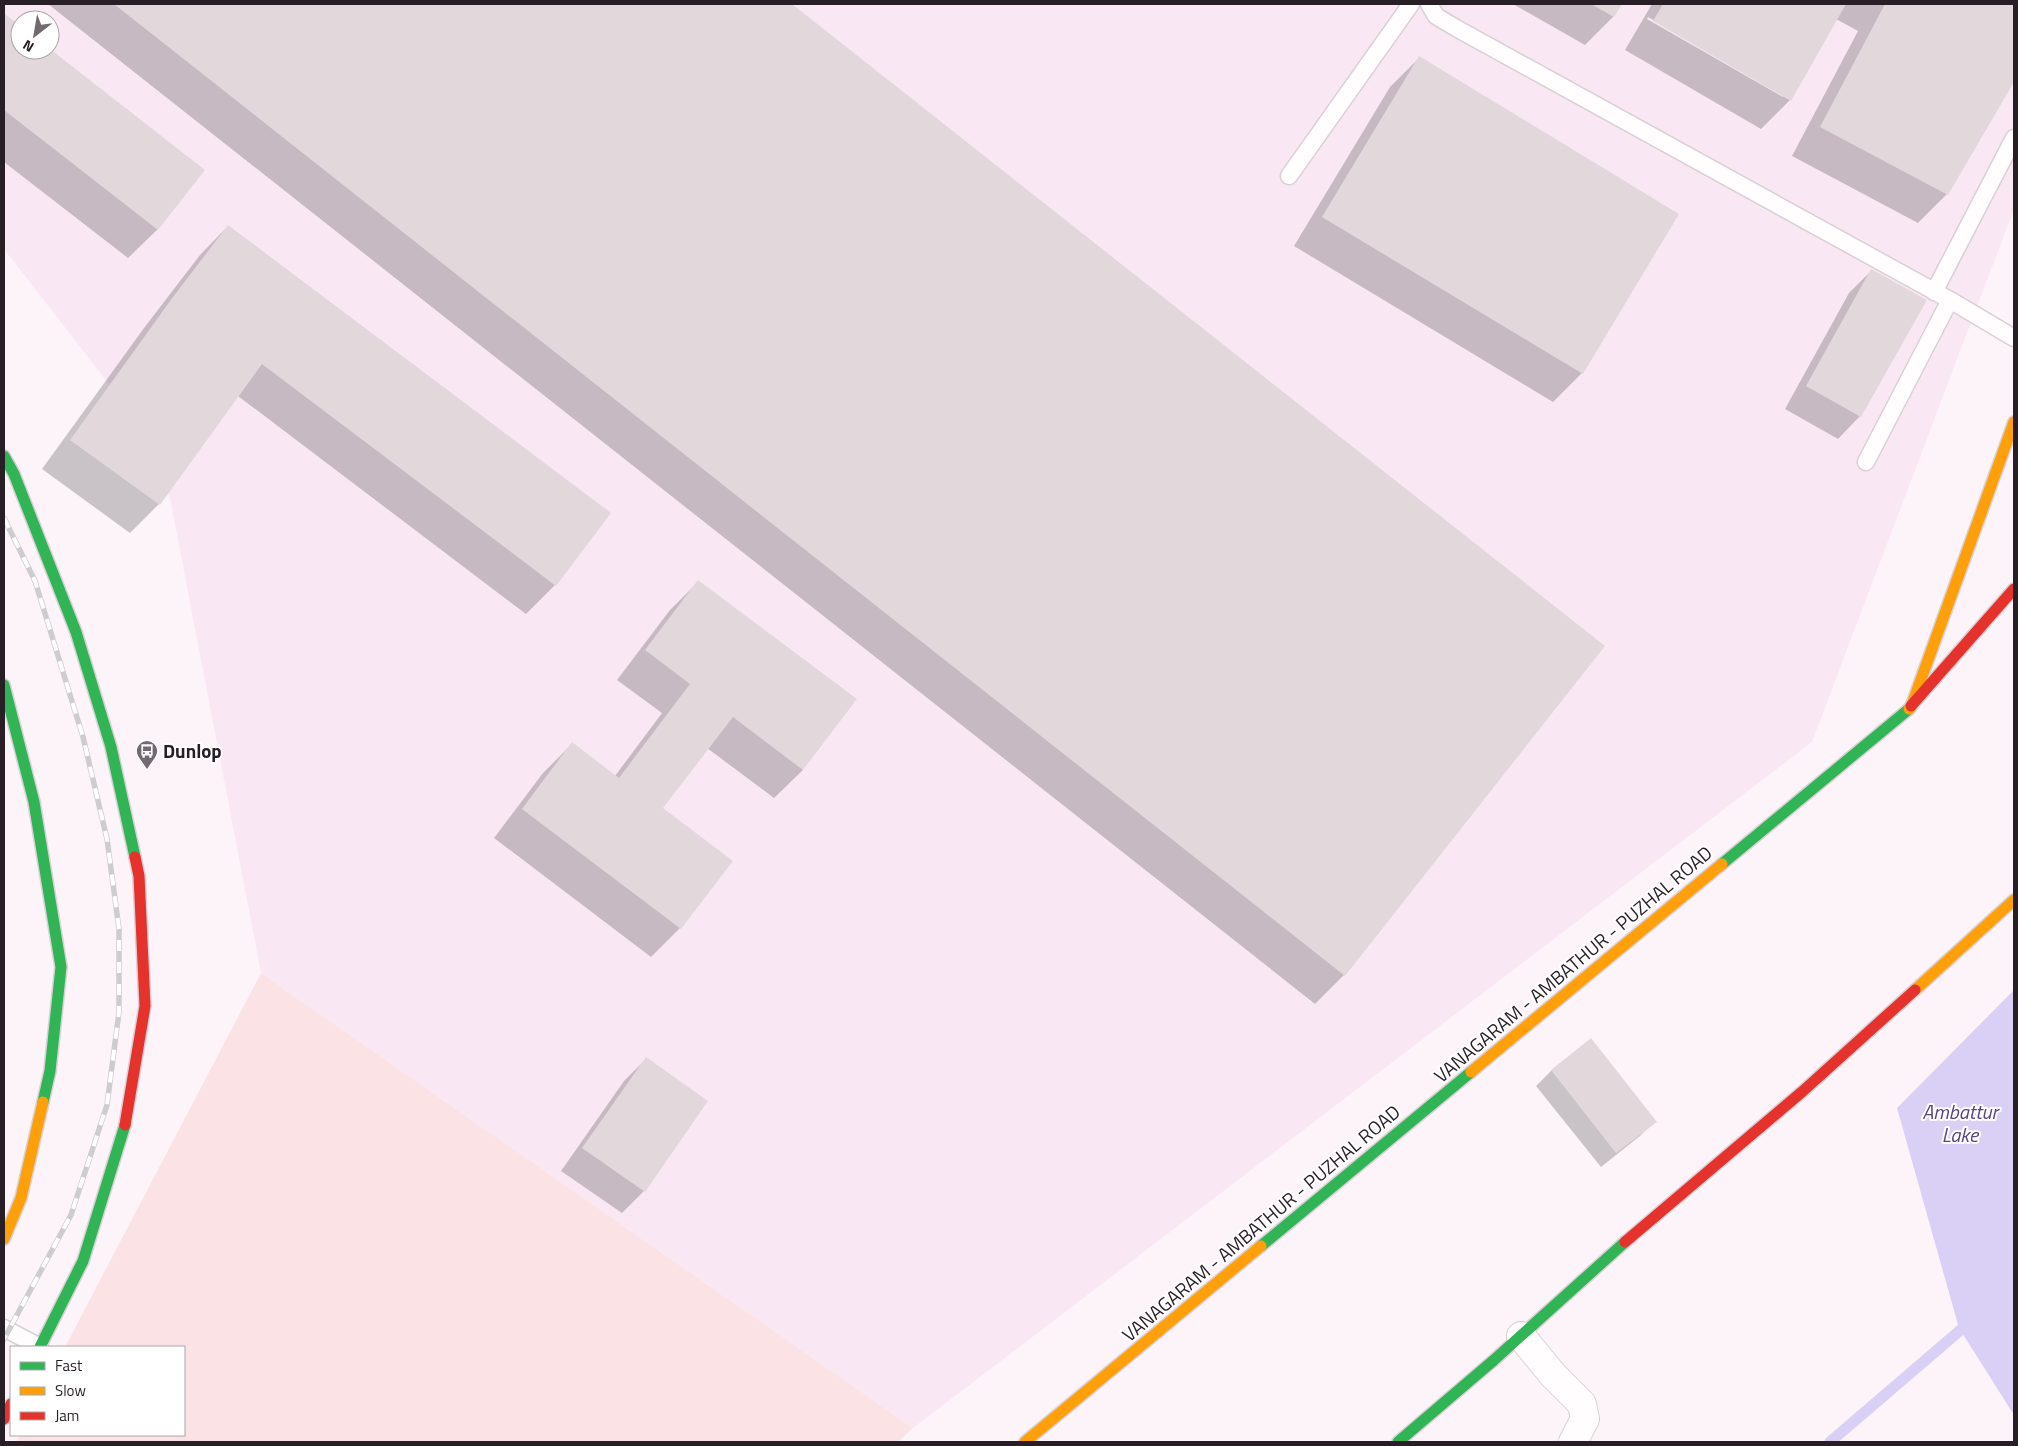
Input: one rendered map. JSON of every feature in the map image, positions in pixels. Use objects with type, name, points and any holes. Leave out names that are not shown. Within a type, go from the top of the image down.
[{"type":"main road","points":[[1911,706],[2014,422]]},
{"type":"main road","points":[[4,456],[14,474],[76,632],[111,747],[139,876],[145,1006],[126,1123],[83,1261],[40,1346]]},
{"type":"main road","name":"VANAGARAM - AMBATHUR - PUZHAL ROAD","points":[[1025,1442],[1911,706],[2014,589]]},
{"type":"main road","points":[[4,685],[34,802],[61,967],[50,1071],[21,1198],[4,1240]]},
{"type":"main road","points":[[1398,1442],[1521,1336],[1649,1220],[1803,1090],[2014,900]]},
{"type":"main road","points":[[4,1419],[10,1406]]},
{"type":"street","points":[[1521,1336],[1553,1375],[1582,1404],[1585,1419],[1573,1442]]},
{"type":"lane","points":[[1289,176],[1411,4]]},
{"type":"lane","points":[[1429,4],[1436,16],[1456,28],[1950,300],[2014,338]]},
{"type":"lane","points":[[1934,292],[2014,138]]},
{"type":"lane","points":[[1866,462],[1950,300]]},
{"type":"lane","points":[[4,1328],[38,1346]]},
{"type":"shaded area","points":[[4,4],[2014,4],[2014,209],[1812,742],[913,1428],[261,973],[161,451],[4,249]]},
{"type":"shaded area","points":[[261,973],[913,1428],[898,1442],[16,1442],[19,1436],[185,1436],[185,1346],[66,1346]]},
{"type":"water","name":"Ambattur Lake","points":[[2014,990],[2014,1415],[1959,1328],[1897,1108]]},
{"type":"building","points":[[114,4],[792,4],[1605,646],[1345,976]]},
{"type":"building","points":[[1591,4],[1622,4],[1614,17]]},
{"type":"building","points":[[1663,4],[1846,4],[1791,101],[1653,21]]},
{"type":"building","points":[[1885,4],[2014,4],[2014,82],[1948,195],[1820,127]]},
{"type":"building","points":[[4,13],[10,18],[10,60],[60,60],[60,57],[205,170],[158,230],[4,110]]},
{"type":"building","points":[[1419,56],[1679,214],[1583,374],[1322,217]]},
{"type":"building","points":[[228,225],[611,513],[556,586],[262,364],[160,505],[70,440],[173,297]]},
{"type":"building","points":[[1871,269],[1927,300],[1861,417],[1806,386]]},
{"type":"building","points":[[698,580],[857,699],[803,770],[733,717],[663,808],[733,861],[681,929],[522,809],[572,742],[619,778],[690,684],[645,650]]},
{"type":"building","points":[[1591,1038],[1657,1122],[1616,1153],[1551,1070]]},
{"type":"building","points":[[646,1057],[708,1101],[645,1192],[582,1148]]},
{"type":"waterway","points":[[1830,1442],[1971,1321]]},
{"type":"railway","points":[[4,518],[35,581],[83,737],[107,839],[119,929],[119,1012],[107,1105],[71,1215],[4,1339]]},
{"type":"traffic: fast","points":[[4,456],[14,474],[76,632],[111,747],[135,857]]},
{"type":"traffic: fast","points":[[4,685],[34,802],[61,967],[50,1071],[43,1102]]},
{"type":"traffic: fast","points":[[1722,864],[1909,709]]},
{"type":"traffic: fast","points":[[1261,1246],[1471,1072]]},
{"type":"traffic: fast","points":[[40,1346],[83,1261],[125,1125]]},
{"type":"traffic: fast","points":[[1398,1442],[1494,1360],[1625,1242]]},
{"type":"traffic: slow","points":[[1909,709],[2014,422]]},
{"type":"traffic: slow","points":[[1471,1072],[1722,864]]},
{"type":"traffic: slow","points":[[1915,990],[2014,900]]},
{"type":"traffic: slow","points":[[4,1239],[21,1198],[43,1102]]},
{"type":"traffic: slow","points":[[1025,1442],[1261,1246]]},
{"type":"traffic: jam","points":[[1911,706],[2014,589]]},
{"type":"traffic: jam","points":[[125,1125],[145,1006],[139,876],[135,857]]},
{"type":"traffic: jam","points":[[1625,1242],[1803,1091],[1915,990]]},
{"type":"traffic: jam","points":[[4,1419],[10,1406]]},
{"type":"place","name":"Dunlop","points":[[147,770]]}]
